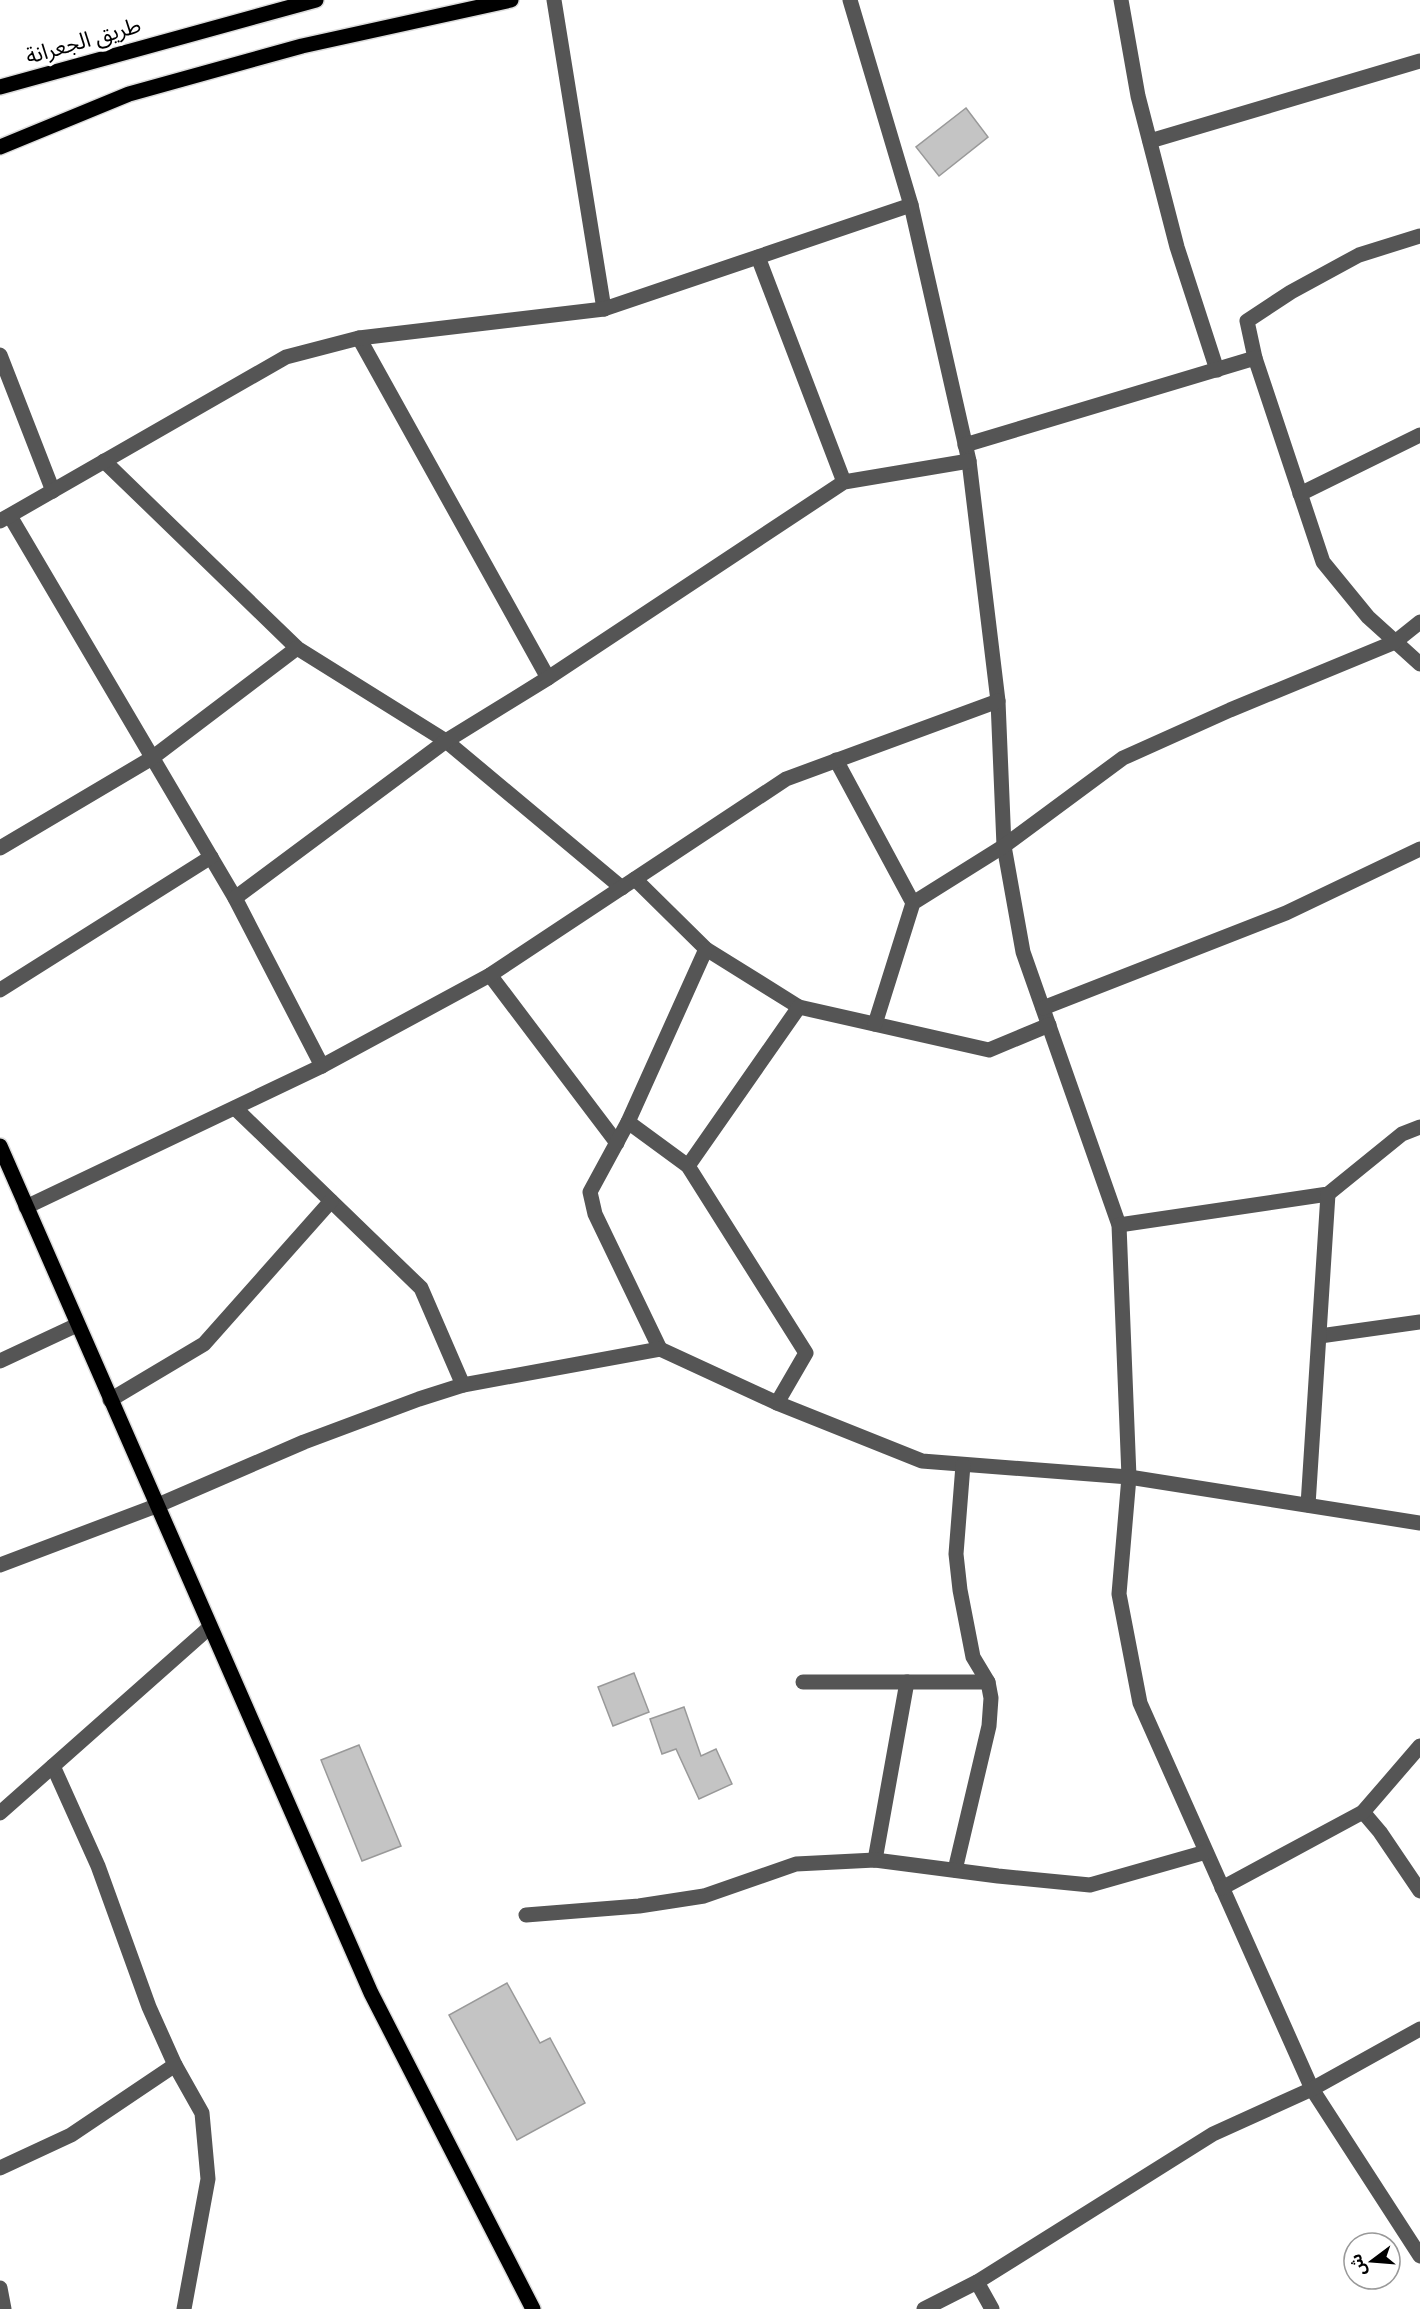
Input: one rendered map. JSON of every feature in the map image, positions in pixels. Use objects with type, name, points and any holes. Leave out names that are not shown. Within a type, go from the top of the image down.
[{"type":"main road","name":"طريق الجعرانة","points":[[0,87],[316,0]]},
{"type":"main road","points":[[0,147],[129,94],[302,46],[511,0]]},
{"type":"main road","points":[[0,1146],[371,1993],[533,2309]]},
{"type":"street","points":[[554,0],[604,309]]},
{"type":"street","points":[[850,0],[911,205],[969,461],[998,700],[1004,846],[1023,952],[1119,1225],[1129,1477],[1119,1594],[1140,1703],[1312,2089],[1420,2256]]},
{"type":"street","points":[[1121,0],[1138,96],[1176,248],[1217,370]]},
{"type":"street","points":[[1150,141],[1420,61]]},
{"type":"street","points":[[322,1066],[235,898],[5,518],[286,357],[359,338],[604,309],[911,205]]},
{"type":"street","points":[[1420,236],[1359,255],[1291,292],[1247,321],[1255,358],[1323,562],[1368,617],[1420,664]]},
{"type":"street","points":[[759,257],[844,482]]},
{"type":"street","points":[[359,338],[548,678]]},
{"type":"street","points":[[0,356],[53,491]]},
{"type":"street","points":[[966,445],[1255,358]]},
{"type":"street","points":[[1300,494],[1420,435]]},
{"type":"street","points":[[104,461],[297,648],[446,741],[622,888]]},
{"type":"street","points":[[235,898],[446,741],[548,678],[844,482],[969,461]]},
{"type":"street","points":[[875,1024],[913,903],[1004,846],[1123,758],[1230,710],[1395,642],[1420,622]]},
{"type":"street","points":[[0,848],[152,758],[297,648]]},
{"type":"street","points":[[26,1207],[322,1066],[490,975],[786,779],[998,700]]},
{"type":"street","points":[[836,760],[913,903]]},
{"type":"street","points":[[1043,1008],[1286,913],[1420,849]]},
{"type":"street","points":[[0,990],[211,857]]},
{"type":"street","points":[[635,879],[706,949],[799,1007],[989,1050],[1049,1025]]},
{"type":"street","points":[[660,1349],[595,1214],[590,1192],[628,1122],[706,949]]},
{"type":"street","points":[[490,975],[616,1143]]},
{"type":"street","points":[[688,1166],[799,1007]]},
{"type":"street","points":[[235,1108],[422,1288],[463,1385]]},
{"type":"street","points":[[628,1122],[688,1166],[806,1353],[777,1402]]},
{"type":"street","points":[[1119,1225],[1328,1194],[1402,1134],[1420,1127]]},
{"type":"street","points":[[1308,1505],[1328,1194]]},
{"type":"street","points":[[110,1400],[204,1344],[331,1201]]},
{"type":"street","points":[[1320,1336],[1420,1322]]},
{"type":"street","points":[[0,1361],[78,1324]]},
{"type":"street","points":[[2,1559],[156,1506],[304,1442],[463,1385],[660,1349],[777,1402],[922,1461],[1129,1477],[1420,1523]]},
{"type":"street","points":[[955,1870],[989,1726],[991,1698],[988,1682],[973,1657],[960,1590],[956,1554],[963,1464]]},
{"type":"street","points":[[0,1813],[210,1627]]},
{"type":"street","points":[[803,1682],[988,1682]]},
{"type":"street","points":[[875,1860],[907,1682]]},
{"type":"street","points":[[1222,1888],[1363,1812],[1420,1746]]},
{"type":"street","points":[[53,1766],[98,1866],[149,2007],[175,2065],[202,2113],[208,2179],[184,2309]]},
{"type":"street","points":[[1363,1812],[1380,1832],[1420,1891]]},
{"type":"street","points":[[526,1914],[639,1906],[704,1896],[796,1864],[875,1860],[1090,1884],[1206,1852]]},
{"type":"street","points":[[924,2309],[977,2282],[1213,2134],[1312,2089],[1420,2029]]},
{"type":"street","points":[[0,2168],[71,2135],[175,2065]]},
{"type":"street","points":[[977,2282],[992,2309]]},
{"type":"street","points":[[0,2288],[4,2309]]},
{"type":"building","points":[[966,108],[988,137],[939,176],[916,147]]},
{"type":"building","points":[[634,1673],[649,1712],[613,1726],[598,1687]]},
{"type":"building","points":[[684,1707],[701,1756],[716,1749],[732,1784],[699,1799],[676,1749],[662,1754],[650,1719]]},
{"type":"building","points":[[359,1745],[401,1846],[362,1861],[321,1760]]},
{"type":"building","points":[[507,1983],[540,2043],[550,2038],[585,2103],[517,2140],[449,2015]]}]
